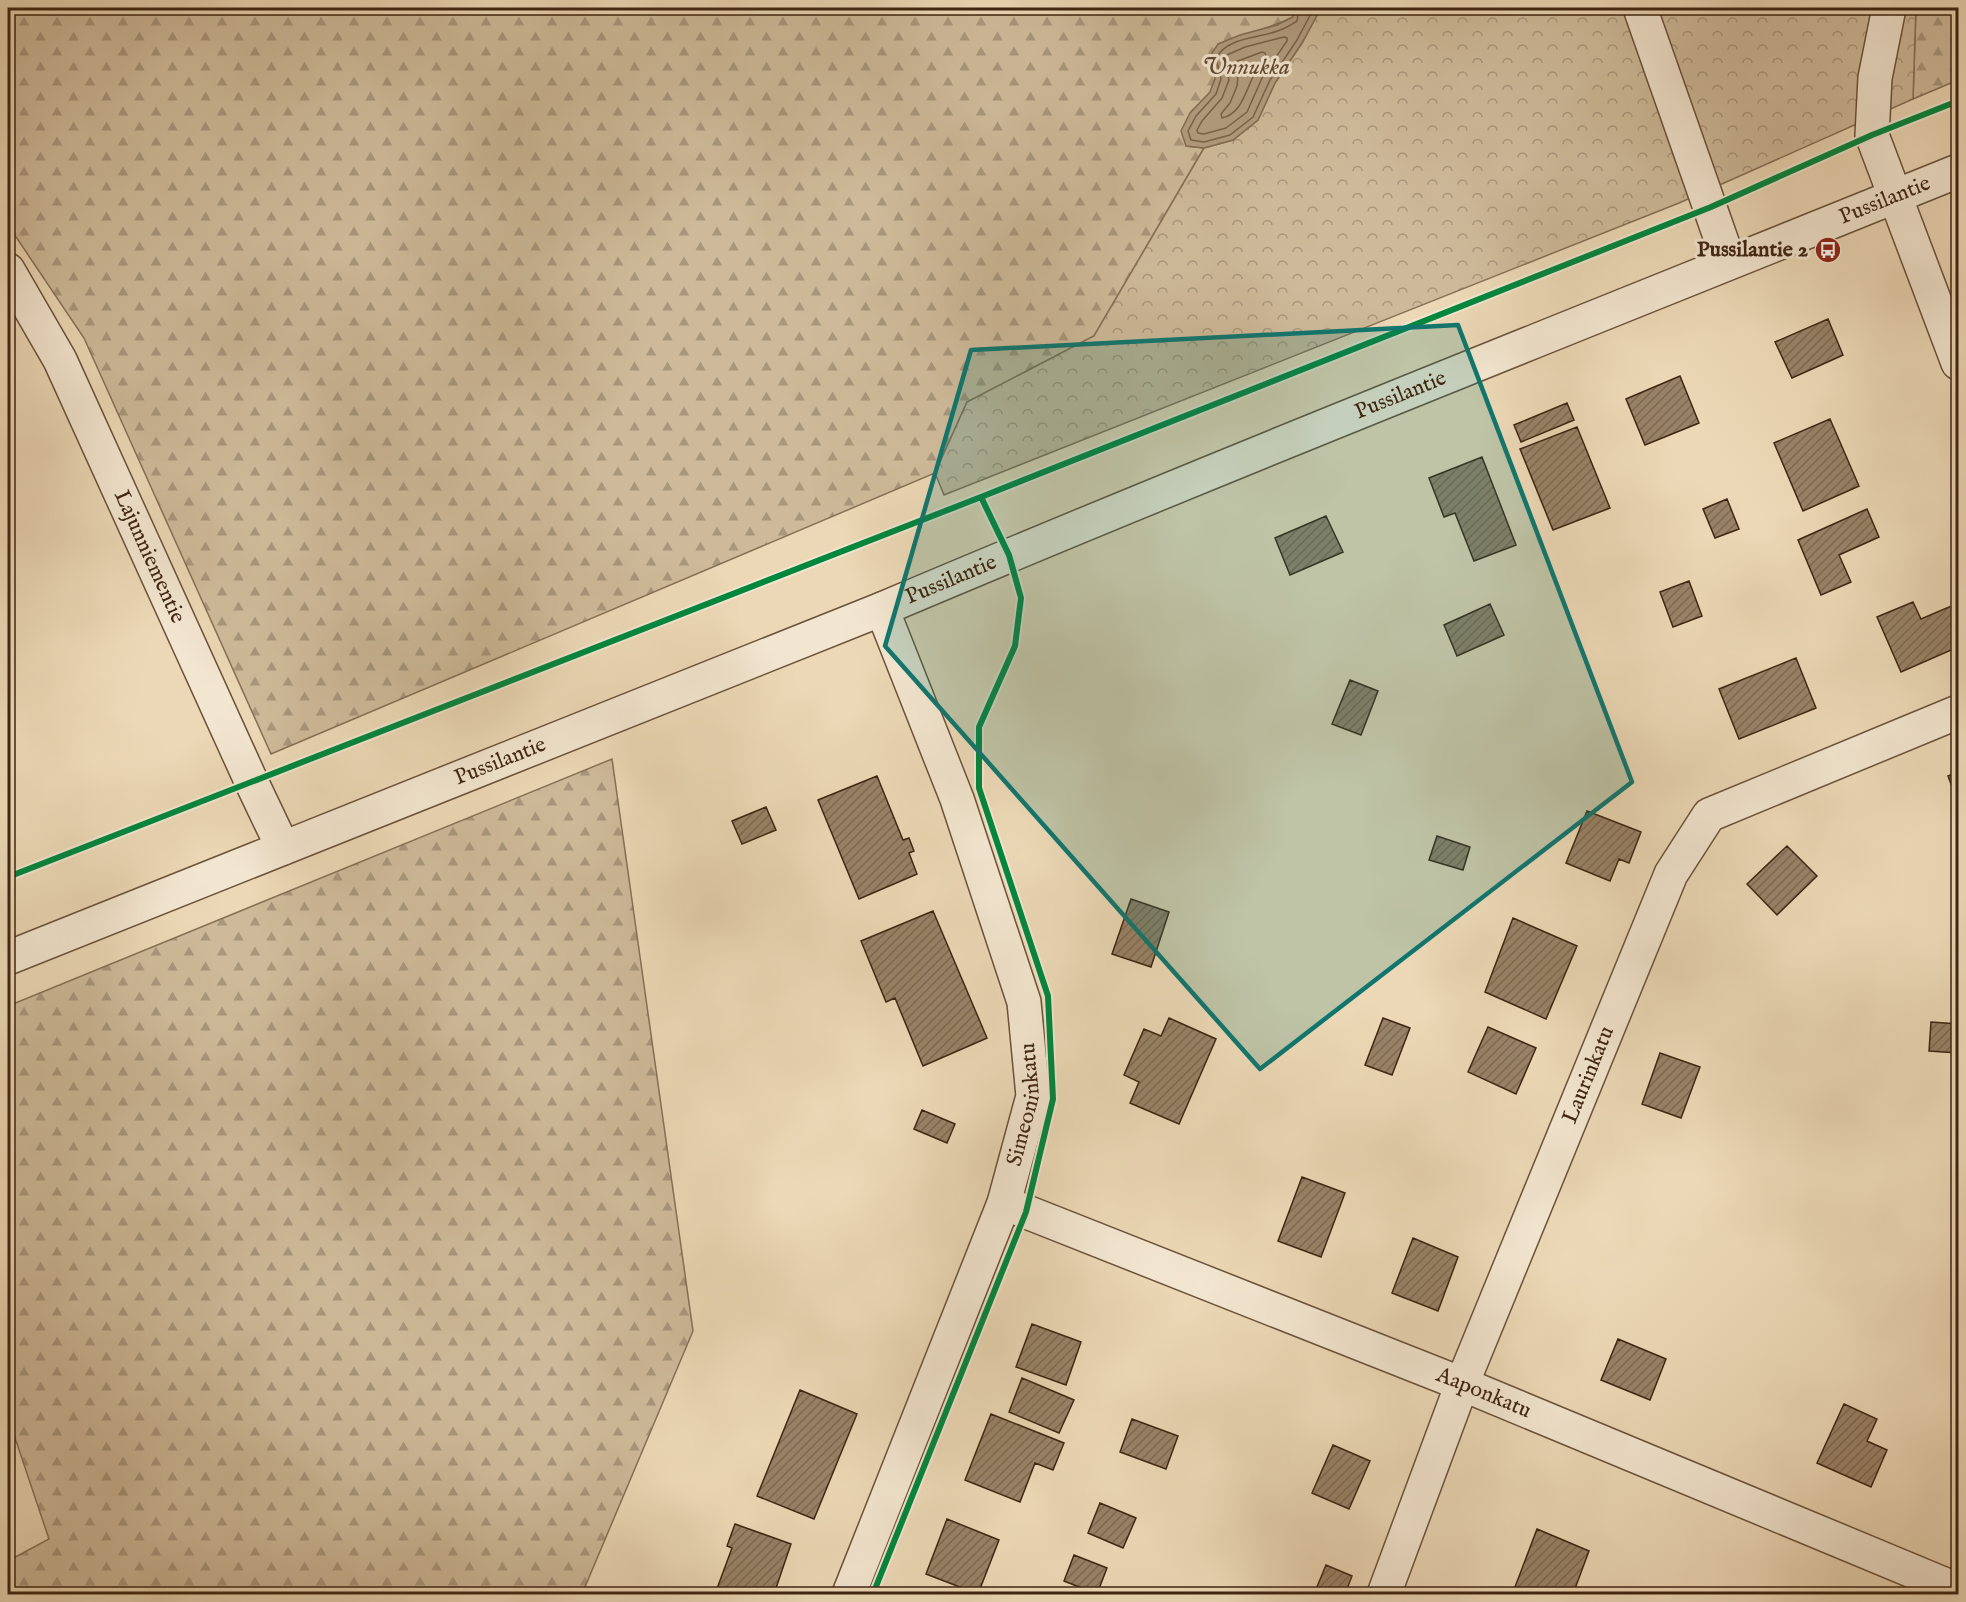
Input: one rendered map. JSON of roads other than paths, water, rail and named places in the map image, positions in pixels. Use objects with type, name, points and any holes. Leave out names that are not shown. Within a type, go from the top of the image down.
[{"type":"street","points":[[1640,8],[1729,262]]},
{"type":"street","points":[[1888,8],[1875,78],[1872,135],[1959,363]]},
{"type":"street","name":"Pussilantie","points":[[8,958],[882,609],[1009,555],[1729,262],[1959,171]]},
{"type":"street","name":"Lajunniementie","points":[[8,270],[60,360],[283,848]]},
{"type":"street","name":"Simeoninkatu","points":[[849,1594],[1004,1203],[1033,1096],[1024,1002],[957,799],[882,609]]},
{"type":"street","name":"Laurinkatu","points":[[1384,1594],[1462,1384],[1671,874],[1709,815],[1959,712]]},
{"type":"street","name":"Aaponkatu","points":[[1004,1203],[1462,1384],[1959,1590]]},
{"type":"water","name":"Unnukka","points":[[1294,8],[1321,8],[1302,43],[1275,83],[1258,120],[1233,140],[1204,148],[1186,146],[1181,131],[1190,113],[1210,92],[1215,79],[1210,56],[1218,44],[1240,35],[1277,25],[1293,17]]},
{"type":"place","name":"Pussilantie 2","points":[[1828,250]]}]
